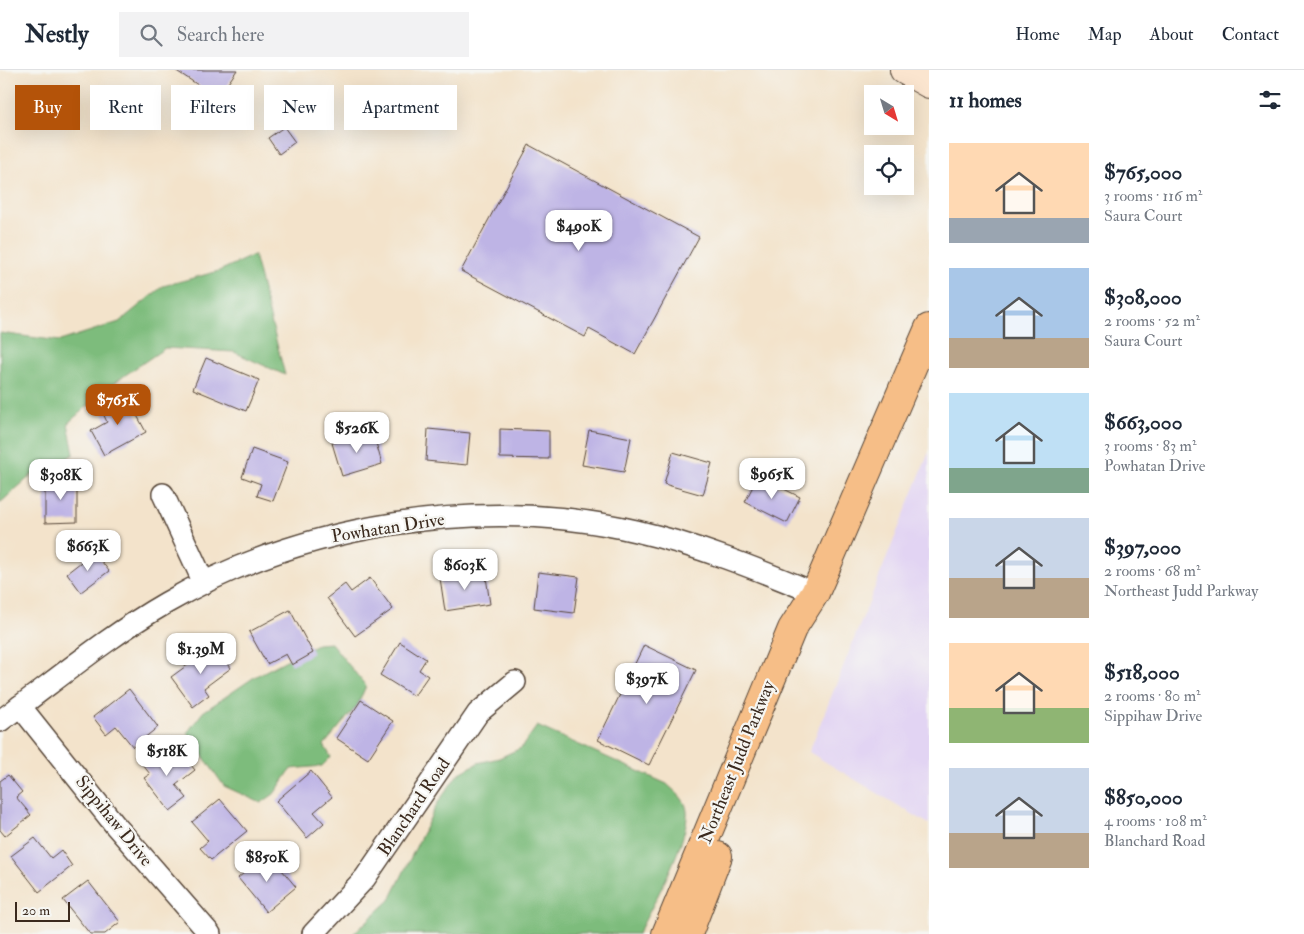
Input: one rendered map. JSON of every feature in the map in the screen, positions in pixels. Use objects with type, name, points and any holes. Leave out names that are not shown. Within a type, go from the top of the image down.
[{"type":"highway","name":"Northeast Judd Parkway","points":[[666,934],[792,629],[815,593],[929,328]]},
{"type":"highway","name":"Northeast Judd Parkway","points":[[688,934],[809,629],[815,593]]},
{"type":"main road","points":[[904,70],[929,84]]},
{"type":"street","points":[[163,494],[204,582]]},
{"type":"street","name":"Powhatan Drive","points":[[0,721],[131,625],[204,582],[295,547],[338,533],[376,526],[455,518],[535,517],[602,524],[636,531],[723,557],[815,593]]},
{"type":"street","name":"Blanchard Road","points":[[313,934],[375,864],[478,713],[515,682]]},
{"type":"street","name":"Sippihaw Drive","points":[[20,706],[115,825],[210,934]]},
{"type":"shaded area","points":[[929,452],[929,824],[809,752]]},
{"type":"green space","points":[[254,255],[285,375],[234,352],[165,348],[118,380],[68,423],[74,454],[57,464],[34,473],[0,503],[0,333],[60,341],[119,322],[163,286],[219,271]]},
{"type":"green space","points":[[331,643],[366,686],[357,706],[324,745],[331,757],[322,766],[291,769],[274,794],[261,803],[224,786],[187,733],[203,712],[256,676],[317,644]]},
{"type":"green space","points":[[537,726],[667,784],[685,803],[687,811],[686,823],[676,855],[638,934],[353,934],[390,900],[437,804],[458,774],[478,763],[499,758],[521,748]]},
{"type":"building","points":[[175,70],[237,70],[227,85],[198,85]]},
{"type":"building","points":[[280,130],[286,130],[295,142],[279,154],[268,138]]},
{"type":"building","points":[[529,145],[699,237],[635,354],[589,329],[585,337],[461,271]]},
{"type":"building","points":[[206,358],[259,380],[246,411],[193,389]]},
{"type":"building","points":[[126,395],[146,432],[104,455],[91,431],[107,422],[101,409]]},
{"type":"building","points":[[428,429],[470,433],[467,465],[426,461]]},
{"type":"building","points":[[500,429],[549,431],[549,459],[500,458]]},
{"type":"building","points":[[589,430],[631,438],[624,472],[582,465]]},
{"type":"building","points":[[373,432],[382,464],[342,476],[332,443]]},
{"type":"building","points":[[252,449],[288,462],[273,501],[257,496],[261,484],[242,477]]},
{"type":"building","points":[[673,452],[712,463],[703,495],[664,484]]},
{"type":"building","points":[[758,476],[800,497],[787,523],[745,502]]},
{"type":"building","points":[[45,479],[77,479],[77,522],[45,523]]},
{"type":"building","points":[[94,552],[109,571],[81,592],[67,573]]},
{"type":"building","points":[[485,570],[490,604],[445,611],[440,578]]},
{"type":"building","points":[[538,572],[579,577],[574,613],[534,608]]},
{"type":"building","points":[[370,578],[393,609],[355,636],[327,598],[345,584],[351,592]]},
{"type":"building","points":[[290,610],[313,653],[292,665],[286,654],[267,664],[249,632]]},
{"type":"building","points":[[400,642],[426,659],[419,670],[428,676],[414,696],[380,675]]},
{"type":"building","points":[[215,645],[231,668],[204,688],[209,695],[193,707],[171,677]]},
{"type":"building","points":[[644,645],[696,670],[649,765],[598,740]]},
{"type":"building","points":[[129,689],[158,727],[133,747],[116,726],[106,734],[93,717]]},
{"type":"building","points":[[361,700],[393,721],[368,759],[336,738]]},
{"type":"building","points":[[163,747],[178,766],[186,759],[195,770],[176,785],[187,798],[170,811],[144,778],[150,774],[142,764]]},
{"type":"building","points":[[311,771],[332,797],[314,812],[324,823],[307,838],[276,801]]},
{"type":"building","points":[[8,775],[22,792],[16,797],[31,815],[5,836],[0,830],[0,781]]},
{"type":"building","points":[[220,799],[247,831],[211,860],[200,848],[208,841],[192,822]]},
{"type":"building","points":[[35,838],[51,858],[61,850],[72,866],[39,892],[11,856]]},
{"type":"building","points":[[268,853],[296,887],[266,912],[238,878]]},
{"type":"building","points":[[88,881],[120,922],[105,934],[90,934],[63,900]]}]
